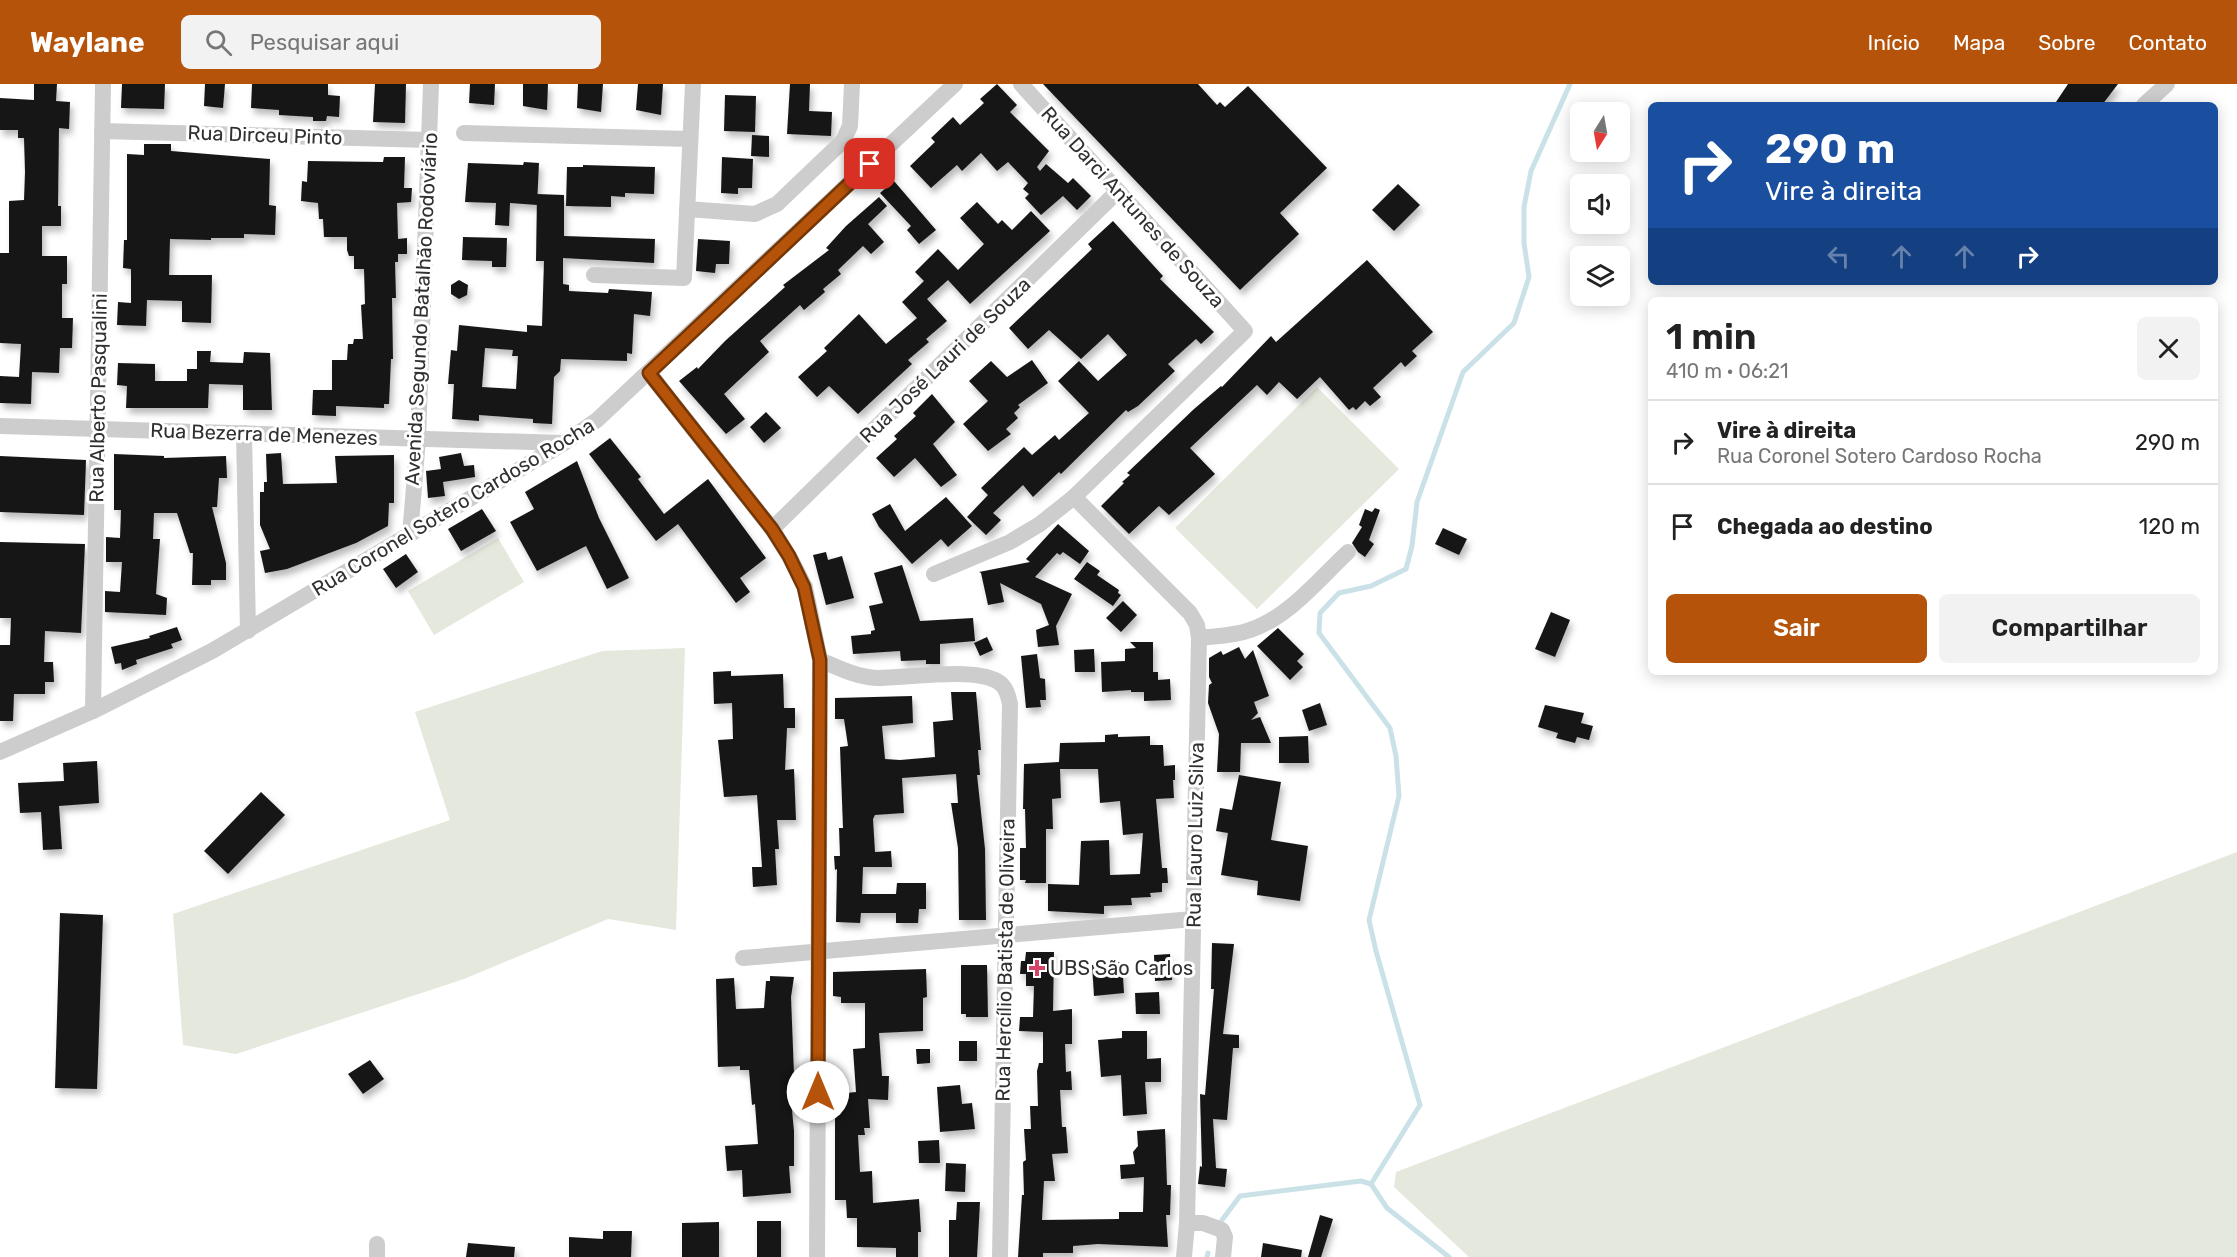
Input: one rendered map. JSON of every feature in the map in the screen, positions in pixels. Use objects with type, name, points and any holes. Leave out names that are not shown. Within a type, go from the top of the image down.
[{"type":"street","name":"Rua Alberto Pasqualini","points":[[93,711],[103,84]]},
{"type":"street","name":"Avenida Segundo Batalhão Rodoviário","points":[[410,534],[418,439],[431,84]]},
{"type":"street","points":[[594,274],[684,278],[693,84]]},
{"type":"street","points":[[687,209],[755,214],[777,204],[843,141],[850,126],[852,84]]},
{"type":"street","name":"Rua Coronel Sotero Cardoso Rocha","points":[[0,752],[93,711],[248,631],[564,443],[597,420],[955,84]]},
{"type":"street","name":"Rua Darci Antunes de Souza","points":[[1021,84],[1245,330],[1074,497]]},
{"type":"street","points":[[2147,102],[2167,84]]},
{"type":"street","name":"Rua Dirceu Pinto","points":[[102,130],[429,140]]},
{"type":"street","points":[[464,133],[690,139]]},
{"type":"street","name":"Rua José Lauri de Souza","points":[[772,529],[1118,191]]},
{"type":"street","points":[[649,373],[772,529],[804,587],[820,660],[817,1257]]},
{"type":"street","name":"Rua Bezerra de Menezes","points":[[0,426],[564,443]]},
{"type":"street","points":[[244,433],[248,631]]},
{"type":"street","points":[[934,574],[1010,542],[1040,524],[1074,497]]},
{"type":"street","name":"Rua Lauro Luiz Silva","points":[[1074,497],[1190,613],[1197,625],[1199,638],[1188,1223],[1184,1257]]},
{"type":"street","points":[[1199,638],[1250,630],[1268,621],[1284,610],[1348,552]]},
{"type":"street","name":"Rua Hercílio Batista de Oliveira","points":[[820,660],[853,674],[875,678],[965,674],[985,677],[997,681],[1007,690],[1010,704],[1000,1257]]},
{"type":"street","points":[[743,958],[1193,919]]},
{"type":"street","points":[[1188,1223],[1203,1223],[1222,1230],[1226,1247],[1223,1257]]},
{"type":"shaded area","points":[[1317,387],[1399,469],[1257,609],[1175,528]]},
{"type":"shaded area","points":[[498,538],[524,582],[434,635],[408,591]]},
{"type":"shaded area","points":[[685,648],[676,930],[608,919],[464,979],[236,1054],[183,1045],[173,914],[450,820],[415,712],[602,651]]},
{"type":"shaded area","points":[[2237,852],[2237,1257],[1469,1257],[1394,1187],[1396,1172]]},
{"type":"building","points":[[34,84],[57,84],[56,101],[70,102],[69,129],[59,128],[58,206],[61,206],[61,226],[42,226],[42,256],[67,256],[67,284],[62,284],[62,318],[73,318],[72,348],[60,348],[59,373],[32,372],[31,404],[0,403],[0,376],[19,377],[21,344],[0,343],[0,253],[9,253],[9,201],[24,200],[25,172],[24,138],[18,138],[18,130],[0,130],[0,98],[34,100]]},
{"type":"building","points":[[122,84],[165,84],[164,109],[121,108]]},
{"type":"building","points":[[205,84],[225,84],[223,108],[204,106]]},
{"type":"building","points":[[252,84],[328,84],[328,95],[340,96],[339,117],[327,116],[326,121],[313,121],[313,117],[279,115],[279,110],[251,108]]},
{"type":"building","points":[[375,84],[406,84],[405,123],[373,122]]},
{"type":"building","points":[[470,84],[495,84],[494,105],[469,103]]},
{"type":"building","points":[[523,84],[548,84],[547,110],[523,106]]},
{"type":"building","points":[[578,84],[603,84],[601,112],[577,108]]},
{"type":"building","points":[[638,84],[663,84],[661,115],[636,110]]},
{"type":"building","points":[[790,84],[810,84],[809,111],[832,112],[831,136],[787,134]]},
{"type":"building","points":[[997,84],[1017,105],[1010,112],[1049,151],[1037,167],[1040,171],[1046,164],[1068,183],[1073,178],[1091,196],[1077,210],[1063,196],[1041,215],[1025,198],[1029,194],[1023,189],[1028,183],[1008,162],[997,171],[981,153],[962,171],[957,165],[931,188],[910,166],[935,142],[931,138],[953,117],[960,125],[984,103],[980,99]]},
{"type":"building","points":[[1043,84],[1198,84],[1217,105],[1220,102],[1225,107],[1248,86],[1327,168],[1280,213],[1299,234],[1240,290]]},
{"type":"building","points":[[2068,84],[2118,84],[2104,102],[2056,102]]},
{"type":"building","points":[[725,95],[756,96],[755,132],[724,131]]},
{"type":"building","points":[[752,135],[769,136],[769,157],[751,156]]},
{"type":"building","points":[[144,144],[171,144],[171,151],[270,159],[269,205],[276,206],[275,235],[244,234],[244,238],[211,238],[211,240],[170,239],[169,275],[212,275],[211,323],[182,322],[182,301],[147,300],[146,326],[117,325],[118,302],[131,303],[131,269],[123,268],[124,240],[127,240],[127,154],[144,155]]},
{"type":"building","points":[[384,157],[405,157],[404,188],[412,188],[411,202],[397,203],[398,239],[407,238],[407,254],[398,254],[398,262],[395,262],[396,298],[392,298],[393,359],[391,359],[389,404],[384,404],[384,408],[336,406],[336,416],[312,415],[313,390],[332,390],[332,360],[347,360],[348,344],[353,344],[354,339],[363,339],[361,305],[365,304],[364,269],[354,269],[354,256],[349,256],[347,250],[347,237],[324,237],[323,219],[319,219],[318,203],[301,201],[302,181],[307,182],[308,161],[383,162]]},
{"type":"building","points":[[722,157],[753,159],[752,188],[738,188],[738,194],[721,193]]},
{"type":"building","points":[[524,162],[539,163],[537,205],[510,203],[509,226],[495,225],[496,203],[465,202],[468,163],[523,165]]},
{"type":"building","points":[[583,165],[655,167],[654,194],[625,193],[625,197],[611,196],[611,207],[566,206],[567,167],[583,167]]},
{"type":"building","points":[[894,181],[936,230],[919,244],[907,230],[911,226],[880,193]]},
{"type":"building","points":[[1398,184],[1420,205],[1394,231],[1372,210]]},
{"type":"building","points":[[537,194],[564,195],[564,236],[655,239],[654,263],[563,258],[563,284],[569,285],[569,291],[608,293],[609,289],[652,292],[650,316],[634,314],[632,354],[627,353],[627,361],[561,359],[560,371],[554,377],[552,424],[533,423],[533,419],[479,415],[479,421],[452,419],[454,384],[448,384],[451,350],[457,351],[459,325],[527,332],[527,325],[542,326],[544,261],[536,261]],"holes":[[[485,348],[513,350],[512,356],[518,356],[516,389],[482,387]]]},
{"type":"building","points":[[879,197],[887,206],[868,224],[884,242],[871,254],[863,246],[838,270],[841,274],[823,289],[825,292],[804,310],[800,305],[760,341],[769,352],[724,394],[745,419],[726,434],[679,381],[697,367],[698,369],[725,341],[785,287],[783,285],[829,250],[826,248],[846,226]]},
{"type":"building","points":[[977,202],[998,224],[1002,220],[1012,230],[1031,211],[1050,231],[970,304],[948,280],[927,299],[947,321],[926,339],[929,342],[908,360],[912,364],[858,414],[829,386],[817,397],[798,377],[827,351],[824,348],[859,314],[886,344],[917,318],[902,302],[924,281],[915,272],[938,249],[958,270],[984,244],[960,218]]},
{"type":"building","points":[[1113,221],[1163,276],[1160,279],[1214,332],[1201,344],[1196,339],[1168,364],[1175,371],[1138,406],[1128,412],[1126,410],[1061,474],[1059,472],[1033,497],[1023,485],[993,513],[1001,520],[986,535],[967,517],[988,495],[981,488],[1024,447],[1032,455],[1055,435],[1059,440],[1089,413],[1058,381],[1079,361],[1098,381],[1127,355],[1108,334],[1081,359],[1049,330],[1028,349],[1009,328],[1092,249],[1088,244]]},
{"type":"building","points":[[463,237],[507,238],[506,267],[492,267],[492,261],[462,260]]},
{"type":"building","points":[[698,239],[730,241],[729,264],[716,264],[715,273],[696,271]]},
{"type":"building","points":[[1367,260],[1433,332],[1412,351],[1417,356],[1405,367],[1401,362],[1373,388],[1381,397],[1370,406],[1365,401],[1356,410],[1353,407],[1349,410],[1320,377],[1297,399],[1279,382],[1267,395],[1257,385],[1190,448],[1215,474],[1169,515],[1159,506],[1129,534],[1101,506],[1124,483],[1122,482],[1130,475],[1127,473],[1194,409],[1222,387],[1271,336],[1276,342]]},
{"type":"building","points":[[459,280],[468,285],[467,295],[459,299],[451,294],[451,285]]},
{"type":"building","points":[[197,351],[211,351],[210,362],[243,363],[244,352],[270,353],[272,410],[243,410],[243,385],[209,384],[208,408],[126,408],[127,386],[117,385],[118,363],[155,364],[155,381],[187,381],[187,369],[197,369]]},
{"type":"building","points":[[1032,360],[1048,383],[1018,405],[1020,407],[1014,413],[1018,418],[1006,429],[1011,434],[988,451],[963,424],[988,401],[969,381],[991,361],[1007,377]]},
{"type":"building","points":[[932,394],[955,422],[933,444],[957,475],[941,487],[915,458],[894,477],[876,458],[897,439],[894,436],[916,416],[913,413]]},
{"type":"building","points":[[766,412],[781,428],[764,443],[750,427]]},
{"type":"building","points":[[610,438],[641,477],[638,479],[664,514],[708,479],[766,558],[740,578],[750,592],[736,603],[678,524],[656,541],[589,454]]},
{"type":"building","points":[[281,453],[283,484],[337,483],[335,456],[394,455],[394,503],[389,503],[388,526],[356,543],[287,569],[265,573],[260,551],[270,549],[260,525],[260,492],[264,492],[264,482],[267,482],[266,454]]},
{"type":"building","points":[[461,453],[464,466],[474,465],[475,477],[443,482],[445,496],[428,498],[426,471],[441,469],[439,457]]},
{"type":"building","points":[[114,454],[164,456],[164,458],[226,456],[227,478],[219,478],[217,507],[212,507],[226,563],[226,580],[211,580],[211,585],[192,585],[193,553],[190,553],[177,513],[154,513],[153,539],[160,539],[156,594],[167,598],[166,615],[105,612],[105,591],[120,592],[122,562],[106,562],[106,537],[120,538],[121,510],[114,510]]},
{"type":"building","points":[[0,456],[86,460],[84,515],[0,512]]},
{"type":"building","points":[[577,461],[599,518],[629,578],[607,589],[586,546],[537,571],[510,522],[534,509],[525,492]]},
{"type":"building","points":[[946,497],[972,526],[948,547],[941,539],[912,564],[879,527],[872,514],[890,504],[905,531]]},
{"type":"building","points":[[1375,508],[1380,510],[1369,540],[1374,544],[1365,557],[1352,543],[1362,527],[1359,525],[1365,509],[1372,512]]},
{"type":"building","points":[[482,509],[496,531],[461,551],[448,529]]},
{"type":"building","points":[[1058,524],[1089,551],[1080,564],[1063,552],[1060,555],[1057,553],[1035,577],[1072,594],[1056,626],[1059,645],[1038,647],[1036,630],[1049,625],[1041,604],[1000,583],[1004,602],[988,605],[979,572],[1030,562],[1026,559]]},
{"type":"building","points":[[1443,528],[1467,539],[1459,555],[1435,544]]},
{"type":"building","points":[[0,542],[85,544],[81,633],[45,631],[44,662],[53,662],[54,682],[45,682],[45,694],[14,694],[13,721],[0,721],[0,645],[10,645],[11,618],[0,618]]},
{"type":"building","points":[[826,552],[828,560],[842,556],[854,598],[826,605],[813,555]]},
{"type":"building","points":[[406,554],[418,572],[396,588],[383,569]]},
{"type":"building","points":[[1087,562],[1100,571],[1097,575],[1119,590],[1118,593],[1121,595],[1113,606],[1074,579]]},
{"type":"building","points":[[902,565],[920,621],[973,618],[975,641],[940,644],[940,664],[926,664],[926,660],[901,661],[900,651],[853,654],[851,636],[871,634],[871,631],[875,630],[869,606],[883,603],[874,573]]},
{"type":"building","points":[[1123,601],[1137,615],[1121,632],[1106,618]]},
{"type":"building","points":[[1551,612],[1570,620],[1555,657],[1535,649]]},
{"type":"building","points":[[177,627],[182,640],[171,644],[173,648],[136,660],[137,664],[122,670],[121,663],[115,664],[111,647],[150,638],[149,636]]},
{"type":"building","points":[[1278,628],[1304,654],[1297,661],[1303,667],[1290,680],[1257,646]]},
{"type":"building","points":[[987,637],[993,650],[980,656],[974,643]]},
{"type":"building","points":[[1130,642],[1153,642],[1153,672],[1158,672],[1158,680],[1170,679],[1171,700],[1144,701],[1144,692],[1131,692],[1131,690],[1102,692],[1101,662],[1125,661],[1125,649],[1136,648]]},
{"type":"building","points":[[1239,647],[1245,659],[1253,650],[1269,696],[1254,702],[1258,713],[1251,720],[1260,717],[1271,743],[1241,743],[1240,772],[1217,772],[1219,734],[1208,703],[1209,685],[1212,683],[1209,677],[1209,658],[1221,651],[1223,655]]},
{"type":"building","points":[[1094,649],[1095,672],[1075,672],[1074,650]]},
{"type":"building","points":[[1037,654],[1040,678],[1045,679],[1046,700],[1040,700],[1041,707],[1026,708],[1021,656]]},
{"type":"building","points":[[731,671],[731,676],[783,674],[784,708],[795,708],[795,728],[787,728],[785,770],[794,769],[796,820],[777,820],[779,849],[775,849],[777,885],[753,887],[752,867],[762,867],[757,795],[724,797],[718,740],[733,739],[732,703],[714,704],[713,672]]},
{"type":"building","points":[[951,692],[976,692],[981,750],[978,750],[980,775],[977,775],[985,849],[986,920],[959,920],[958,848],[951,803],[958,803],[956,774],[902,778],[904,813],[875,815],[873,819],[875,852],[891,851],[892,867],[863,867],[862,894],[896,894],[897,883],[926,883],[926,909],[919,909],[918,923],[896,923],[896,913],[861,913],[860,923],[836,922],[837,869],[835,870],[834,856],[840,856],[839,828],[843,828],[840,747],[848,746],[844,719],[835,719],[835,698],[912,696],[913,723],[882,726],[885,759],[900,760],[935,757],[933,722],[953,720]]},
{"type":"building","points":[[1320,703],[1327,725],[1309,731],[1302,710]]},
{"type":"building","points":[[1545,705],[1584,713],[1581,723],[1593,726],[1589,740],[1577,737],[1575,743],[1556,738],[1558,733],[1538,727]]},
{"type":"building","points":[[1118,734],[1118,737],[1150,736],[1150,745],[1163,745],[1164,766],[1175,765],[1174,798],[1156,799],[1162,868],[1167,868],[1168,883],[1162,883],[1162,892],[1150,893],[1151,897],[1131,898],[1132,905],[1104,906],[1104,914],[1048,911],[1048,884],[1079,885],[1081,841],[1109,840],[1110,875],[1140,874],[1143,833],[1123,835],[1120,801],[1100,803],[1098,769],[1060,769],[1061,798],[1052,799],[1053,829],[1046,829],[1046,883],[1025,883],[1026,880],[1020,880],[1020,848],[1026,848],[1025,809],[1023,809],[1024,764],[1059,762],[1060,743],[1105,742],[1105,735]]},
{"type":"building","points":[[1308,736],[1309,763],[1279,763],[1279,737]]},
{"type":"building","points":[[97,761],[99,803],[59,806],[62,849],[43,850],[41,812],[20,813],[18,783],[64,781],[63,763]]},
{"type":"building","points":[[1239,775],[1281,782],[1271,840],[1308,846],[1300,901],[1257,895],[1258,881],[1221,875],[1228,833],[1216,831],[1220,808],[1232,810]]},
{"type":"building","points":[[261,792],[285,815],[228,874],[204,851]]},
{"type":"building","points":[[60,913],[103,915],[97,1089],[55,1088]]},
{"type":"building","points":[[1212,943],[1234,944],[1223,1034],[1239,1035],[1239,1048],[1233,1048],[1227,1120],[1213,1119],[1216,1168],[1227,1169],[1225,1187],[1198,1184],[1200,1166],[1202,1167],[1200,1094],[1205,1095],[1214,989],[1211,989]]},
{"type":"building","points":[[1026,952],[1054,952],[1053,1011],[1072,1009],[1072,1044],[1065,1044],[1066,1072],[1071,1071],[1072,1090],[1060,1090],[1062,1127],[1066,1127],[1068,1153],[1052,1154],[1055,1181],[1044,1181],[1042,1220],[1119,1219],[1119,1212],[1143,1212],[1144,1177],[1121,1179],[1120,1165],[1135,1164],[1133,1152],[1138,1146],[1137,1131],[1165,1129],[1167,1185],[1171,1185],[1170,1215],[1166,1215],[1168,1247],[1098,1244],[1073,1246],[1073,1253],[1043,1253],[1043,1257],[1018,1257],[1022,1195],[1024,1195],[1023,1162],[1026,1160],[1024,1129],[1031,1129],[1030,1106],[1038,1106],[1037,1071],[1039,1063],[1043,1063],[1043,1032],[1019,1031],[1020,1017],[1033,1017],[1034,986],[1026,986],[1026,974],[1020,974],[1021,961],[1025,961]]},
{"type":"building","points":[[1170,954],[1172,980],[1155,981],[1154,955]]},
{"type":"building","points":[[1122,962],[1124,993],[1094,996],[1092,965]]},
{"type":"building","points":[[961,965],[987,965],[988,1017],[966,1017],[966,1014],[961,1014]]},
{"type":"building","points":[[926,969],[927,997],[923,998],[923,1031],[879,1033],[882,1076],[889,1076],[888,1100],[868,1099],[870,1128],[864,1128],[865,1135],[858,1135],[860,1172],[872,1171],[873,1203],[919,1199],[921,1232],[918,1232],[918,1257],[896,1257],[896,1248],[857,1247],[857,1218],[847,1218],[846,1200],[835,1200],[835,1109],[845,1108],[846,1093],[856,1092],[853,1049],[865,1048],[865,1003],[841,1003],[841,997],[833,996],[833,972]]},
{"type":"building","points":[[770,976],[794,977],[791,997],[795,1100],[791,1100],[794,1166],[789,1166],[791,1193],[743,1197],[742,1170],[727,1171],[725,1146],[758,1144],[755,1104],[752,1105],[749,1070],[740,1070],[740,1066],[718,1067],[716,979],[734,978],[736,1009],[764,1008],[766,981],[770,981]]},
{"type":"building","points":[[1159,992],[1160,1014],[1136,1014],[1135,993]]},
{"type":"building","points":[[1122,1031],[1147,1031],[1147,1059],[1161,1058],[1161,1082],[1145,1082],[1147,1114],[1123,1116],[1121,1075],[1101,1077],[1098,1040],[1122,1038]]},
{"type":"building","points":[[959,1041],[977,1041],[977,1061],[959,1061]]},
{"type":"building","points":[[916,1049],[930,1049],[930,1063],[917,1064]]},
{"type":"building","points":[[370,1060],[384,1079],[363,1094],[348,1074]]},
{"type":"building","points":[[960,1085],[962,1104],[972,1103],[975,1129],[940,1132],[937,1087]]},
{"type":"building","points":[[939,1140],[940,1163],[919,1163],[918,1141]]},
{"type":"building","points":[[946,1163],[966,1164],[965,1192],[945,1191]]},
{"type":"building","points":[[957,1202],[980,1202],[977,1257],[949,1257],[949,1220],[956,1220]]},
{"type":"building","points":[[1320,1215],[1333,1219],[1321,1257],[1308,1257]]},
{"type":"building","points":[[757,1221],[781,1221],[781,1257],[757,1257]]},
{"type":"building","points":[[719,1222],[719,1257],[682,1257],[682,1223]]},
{"type":"building","points":[[603,1231],[632,1231],[631,1257],[569,1257],[569,1237],[603,1239]]},
{"type":"building","points":[[468,1243],[515,1247],[514,1257],[466,1257]]},
{"type":"building","points":[[1263,1243],[1302,1250],[1301,1257],[1261,1257]]},
{"type":"waterway","points":[[1449,1257],[1387,1208],[1371,1184],[1420,1105],[1369,920],[1399,796],[1396,756],[1390,728],[1319,633],[1320,613],[1339,593],[1371,586],[1406,569],[1412,546],[1417,502],[1463,372],[1514,323],[1529,277],[1524,243],[1524,207],[1531,171],[1570,84]]},
{"type":"waterway","points":[[1222,1220],[1240,1196],[1361,1181],[1371,1184]]},
{"type":"waterway","points":[[1207,1257],[1208,1253]]},
{"type":"place","name":"UBS São Carlos","points":[[1037,968]]},
{"type":"route","points":[[818,1092],[820,660],[814,620],[804,587],[789,556],[772,529],[649,373],[870,164]]}]
